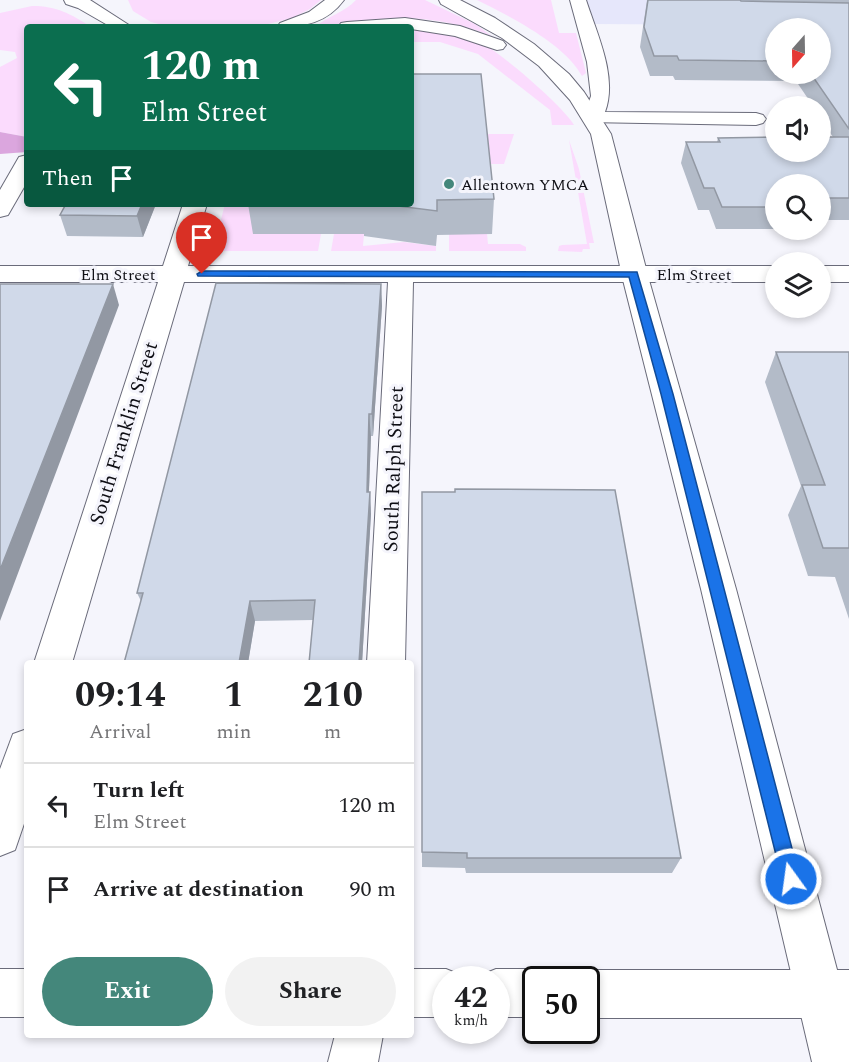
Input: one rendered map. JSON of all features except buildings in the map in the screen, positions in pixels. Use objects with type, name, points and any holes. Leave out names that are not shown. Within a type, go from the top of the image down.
[{"type":"main road","points":[[72,0],[100,7],[120,24]]},
{"type":"main road","points":[[294,24],[315,16],[336,0]]},
{"type":"main road","points":[[447,0],[471,11],[542,58],[566,82],[593,118],[608,159],[634,274],[835,994],[837,1062]]},
{"type":"main road","points":[[578,0],[596,62],[601,96],[593,118]]},
{"type":"main road","points":[[377,24],[398,22],[452,28],[504,48],[566,82]]},
{"type":"main road","points":[[593,118],[756,119]]},
{"type":"main road","points":[[0,210],[24,167]]},
{"type":"main road","name":"South Franklin Street","points":[[54,660],[194,207]]},
{"type":"main road","name":"Elm Street","points":[[0,274],[765,274]]},
{"type":"main road","name":"South Ralph Street","points":[[386,660],[401,274]]},
{"type":"main road","points":[[831,274],[849,274]]},
{"type":"main road","points":[[0,835],[24,757]]},
{"type":"main road","points":[[0,993],[24,993]]},
{"type":"main road","points":[[414,993],[432,993]]},
{"type":"main road","points":[[600,993],[835,994]]},
{"type":"main road","points":[[353,1062],[358,1038]]},
{"type":"shaded area","points":[[128,0],[321,0],[310,9],[292,18],[268,24],[159,24],[133,11]]},
{"type":"shaded area","points":[[356,0],[425,0],[475,24],[492,36],[454,24],[414,19],[319,24]]},
{"type":"shaded area","points":[[477,0],[551,0],[559,33],[576,33],[586,73],[582,76],[562,52],[535,32]]},
{"type":"shaded area","points":[[586,0],[734,0],[747,25],[593,24]]},
{"type":"shaded area","points":[[32,6],[49,7],[86,24],[24,24],[24,136],[0,132],[0,67],[17,58],[15,52],[0,50],[0,13]]},
{"type":"shaded area","points":[[414,28],[446,32],[480,42],[530,80],[568,116],[574,125],[552,125],[550,110],[478,54],[440,42],[414,42]]},
{"type":"shaded area","points":[[0,132],[24,136],[24,152],[0,154]]},
{"type":"shaded area","points":[[477,134],[514,134],[504,164],[477,164]]},
{"type":"shaded area","points":[[569,140],[579,169],[594,243],[589,243],[590,249],[583,249],[582,252],[558,251],[559,246],[562,245],[587,244]]},
{"type":"shaded area","points":[[224,207],[259,207],[253,234],[321,234],[318,251],[213,251]]},
{"type":"shaded area","points":[[334,234],[364,234],[363,246],[404,242],[436,246],[436,251],[331,251]]},
{"type":"shaded area","points":[[449,234],[487,234],[488,244],[520,244],[526,247],[526,251],[449,251]]},
{"type":"place","name":"Allentown YMCA","points":[[449,184]]},
{"type":"route","points":[[202,274],[634,274],[791,879]]}]
